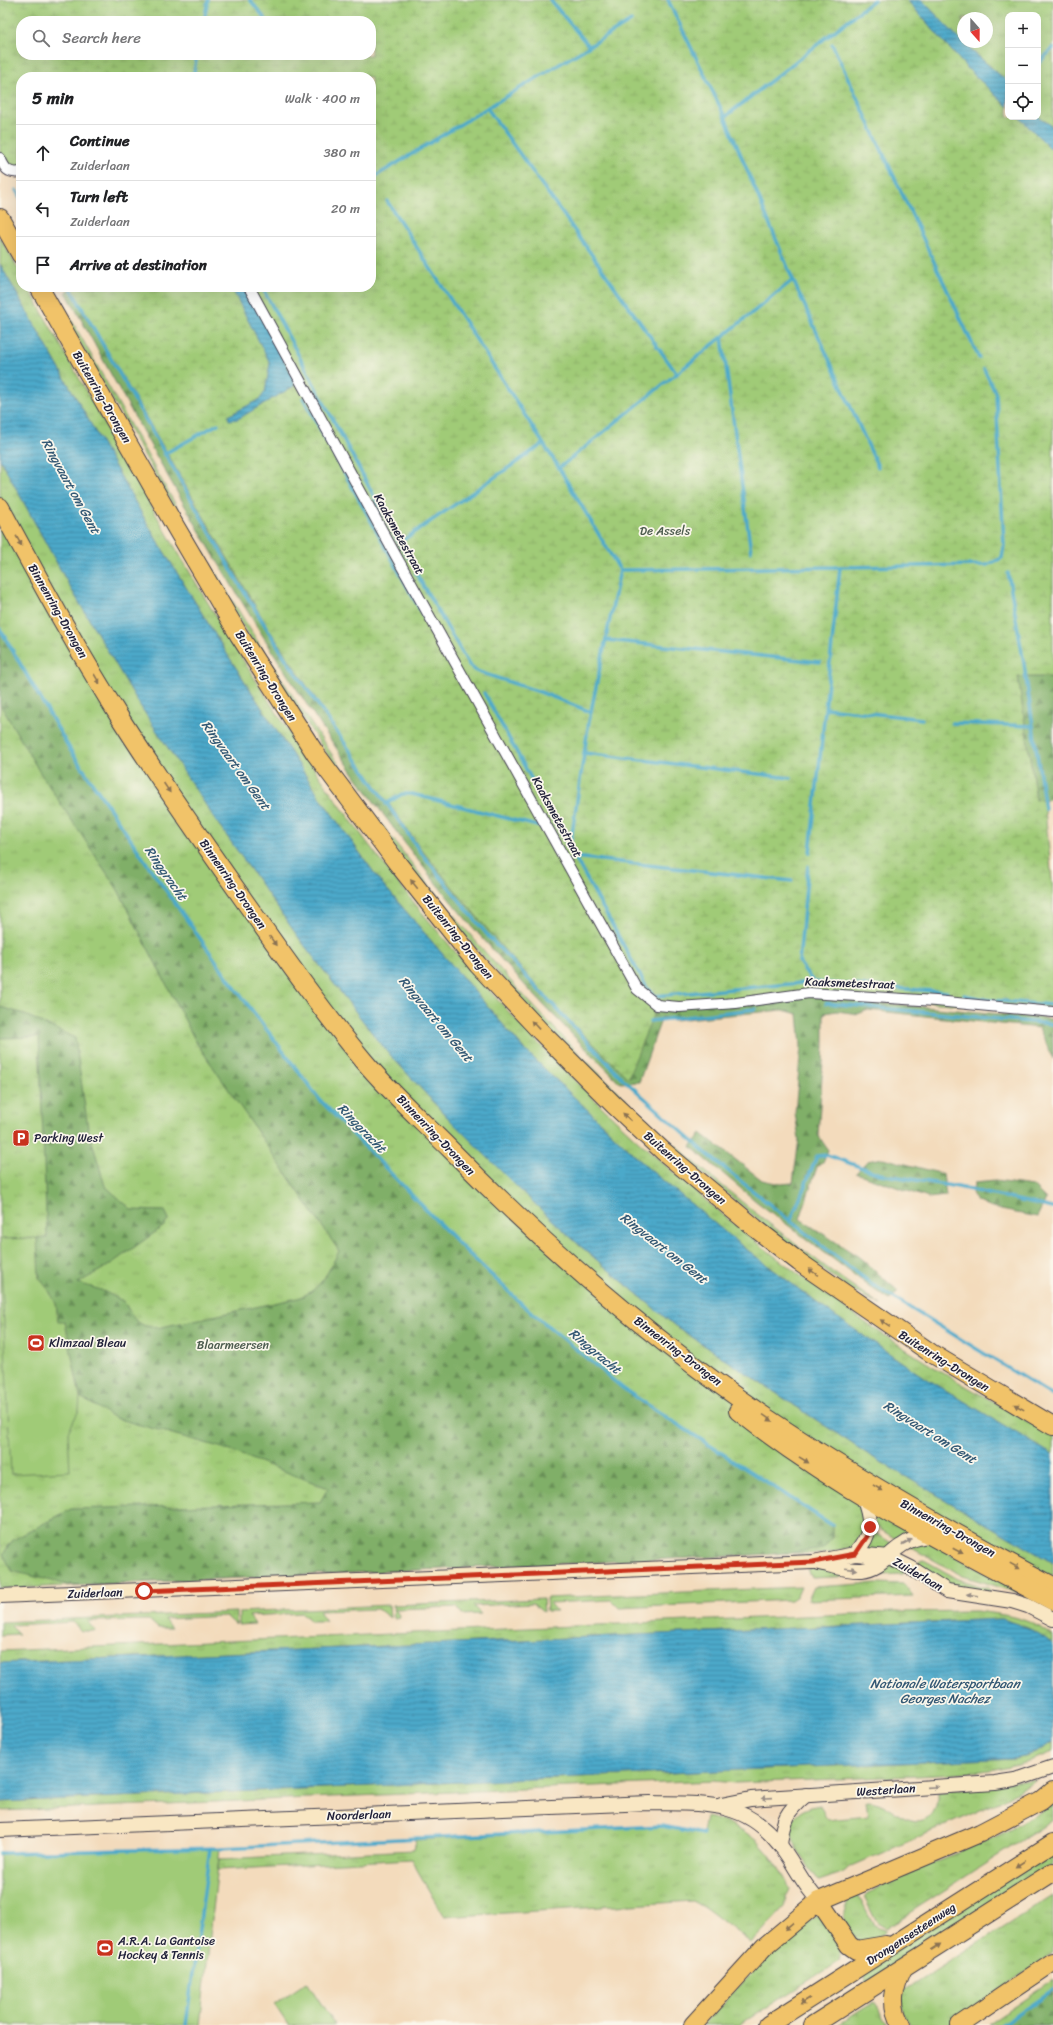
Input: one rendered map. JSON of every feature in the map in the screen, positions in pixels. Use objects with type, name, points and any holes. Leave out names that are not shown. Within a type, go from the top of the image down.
[{"type":"highway","points":[[0,218],[16,246]]},
{"type":"highway","name":"Buitenring-Drongen","points":[[42,292],[175,526],[239,634],[315,753],[398,864],[478,965],[541,1032],[614,1105],[663,1151],[754,1228],[799,1262],[930,1354],[1053,1426]]},
{"type":"highway","name":"Binnenring-Drongen","points":[[0,507],[50,599],[121,720],[198,835],[283,955],[365,1062],[504,1204],[564,1259],[662,1341],[766,1417],[845,1468],[904,1504],[1053,1586]]},
{"type":"highway","points":[[714,1379],[717,1394],[799,1457],[930,1536],[1053,1601]]},
{"type":"highway","points":[[693,2025],[764,1948],[819,1901],[980,1833],[1028,1808],[1053,1792]]},
{"type":"highway","name":"Drongensesteenweg","points":[[768,2025],[1053,1843]]},
{"type":"highway","name":"Drongensesteenweg","points":[[813,2025],[1053,1872]]},
{"type":"highway","points":[[819,1901],[849,1946],[856,1950],[898,1942]]},
{"type":"highway","points":[[960,2025],[1053,1962]]},
{"type":"highway","points":[[901,2025],[894,2010],[892,1999],[896,1983],[903,1968]]},
{"type":"street","points":[[0,158],[5,169],[12,173],[16,173]]},
{"type":"street","name":"Kaaksmetestraat","points":[[252,292],[399,561],[638,989],[657,1005],[678,1007],[736,1002],[809,992],[936,1001],[1053,1012]]},
{"type":"street","points":[[855,1554],[867,1536],[870,1527],[870,1514],[864,1497]]},
{"type":"street","name":"Zuiderlaan","points":[[813,1562],[853,1570],[863,1570],[873,1567],[889,1557],[898,1547],[910,1540],[930,1536]]},
{"type":"street","name":"Zuiderlaan","points":[[0,1596],[813,1562],[855,1554],[889,1557],[911,1568],[947,1591],[1012,1601],[1028,1606],[1053,1619]]},
{"type":"street","name":"Westerlaan","points":[[717,1805],[752,1799],[995,1783],[1015,1780],[1053,1768]]},
{"type":"street","points":[[780,1845],[782,1825],[786,1814],[792,1806],[808,1795]]},
{"type":"street","name":"Noorderlaan","points":[[0,1830],[649,1803],[717,1805]]},
{"type":"street","points":[[717,1805],[736,1810],[754,1820],[770,1833],[780,1845],[809,1890],[819,1901]]},
{"type":"green space","name":"De Assels","points":[[0,0],[907,0],[966,67],[1005,104],[1005,120],[1022,120],[1053,151],[1053,677],[1018,677],[1036,800],[1044,799],[1053,892],[1053,1012],[809,993],[657,1005],[628,1078],[561,1012],[503,948],[422,850],[340,735],[267,626],[74,292],[376,292],[376,72],[16,72],[16,173],[12,173],[0,152]]},
{"type":"green space","points":[[922,0],[1053,0],[1053,127],[1041,118],[1041,12],[1005,12],[1005,79],[969,48],[993,48],[993,12],[957,12],[957,37]]},
{"type":"green space","points":[[0,237],[16,265],[16,292],[31,292],[155,513],[199,588],[291,735],[340,806],[392,875],[449,944],[509,1012],[572,1077],[638,1140],[706,1201],[777,1258],[849,1311],[924,1361],[1053,1436],[1053,1455],[919,1374],[825,1309],[737,1242],[648,1168],[523,1048],[380,881],[319,796],[227,654],[155,537],[0,264]]},
{"type":"green space","points":[[51,292],[56,292],[194,537],[285,684],[332,755],[365,801],[416,869],[454,916],[535,1007],[577,1051],[664,1135],[757,1214],[833,1272],[881,1305],[849,1289],[778,1236],[658,1136],[535,1015],[474,946],[410,869],[342,777],[235,614]]},
{"type":"green space","points":[[66,292],[74,292],[267,626],[332,720],[612,1000],[807,996],[1053,1019],[1053,1059],[1039,1028],[868,1010],[858,1014],[837,1011],[824,1013],[824,1047],[818,1135],[828,1150],[823,1162],[817,1167],[800,1219],[859,1257],[898,1291],[890,1300],[873,1289],[757,1202],[691,1147],[701,1133],[762,1180],[780,1184],[793,1183],[799,1139],[795,1113],[801,1046],[798,1014],[783,1010],[674,1020],[662,1017],[639,1082],[620,1083],[524,985],[479,934],[435,882],[382,813],[332,742],[284,669],[193,520]]},
{"type":"green space","name":"Blaarmeersen","points":[[0,459],[70,587],[141,707],[217,822],[301,941],[383,1047],[448,1118],[578,1244],[674,1325],[869,1455],[1053,1563],[1053,1576],[862,1507],[863,1535],[851,1548],[822,1554],[790,1553],[0,1589]]},
{"type":"green space","name":"Blaarmeersen","points":[[0,629],[71,751],[150,868],[236,989],[320,1100],[463,1248],[523,1305],[625,1390],[832,1525],[832,1537],[824,1548],[790,1553],[713,1557],[68,1585],[12,1571],[3,1554],[13,1540],[71,1509],[320,1502],[328,1488],[223,1448],[115,1418],[80,1397],[65,1322],[58,1322],[56,1304],[48,1289],[39,1278],[37,1238],[47,1237],[39,1037],[0,1038],[0,1007],[21,1013],[75,1038],[88,1128],[105,1186],[132,1210],[165,1211],[169,1219],[164,1226],[108,1266],[78,1283],[101,1290],[123,1301],[136,1321],[145,1326],[157,1328],[306,1295],[323,1279],[339,1251],[196,1042],[118,890],[39,771],[0,704]]},
{"type":"green space","points":[[1018,677],[1053,677],[1053,799],[1036,800]]},
{"type":"green space","points":[[883,1158],[943,1174],[946,1196],[928,1198],[856,1173],[867,1161]]},
{"type":"green space","points":[[995,1181],[1033,1186],[1046,1199],[1037,1217],[1001,1210],[977,1202],[972,1193],[975,1183]]},
{"type":"green space","name":"Klimzaal Bleau","points":[[37,1238],[39,1278],[48,1289],[56,1304],[58,1322],[65,1322],[80,1397],[79,1410],[68,1432],[70,1471],[11,1474],[0,1239]]},
{"type":"green space","points":[[872,1507],[914,1533],[899,1541],[875,1526]]},
{"type":"green space","points":[[873,1531],[894,1545],[887,1553],[864,1550]]},
{"type":"green space","points":[[930,1542],[1023,1594],[963,1576],[908,1546]]},
{"type":"green space","points":[[924,1560],[958,1579],[990,1589],[989,1593],[950,1587],[916,1564]]},
{"type":"green space","points":[[891,1562],[906,1570],[903,1574],[812,1578],[808,1569]]},
{"type":"green space","points":[[877,1583],[904,1584],[913,1596],[808,1600],[814,1587]]},
{"type":"green space","points":[[801,1587],[797,1596],[791,1600],[619,1608],[611,1600],[549,1603],[556,1611],[547,1611],[546,1598]]},
{"type":"green space","points":[[543,1599],[544,1612],[533,1603],[473,1606],[481,1614],[462,1615],[457,1607],[395,1609],[400,1617],[394,1618],[393,1605]]},
{"type":"green space","points":[[389,1605],[390,1618],[378,1609],[319,1611],[326,1621],[311,1621],[302,1613],[249,1616],[255,1624],[239,1625],[239,1612]]},
{"type":"green space","points":[[976,1611],[1006,1615],[1026,1621],[1053,1636],[1053,1645],[1035,1632],[1001,1619],[0,1663],[0,1651],[895,1612]]},
{"type":"green space","points":[[236,1612],[236,1625],[226,1616],[164,1619],[171,1628],[158,1628],[149,1620],[88,1621],[96,1631],[81,1631],[73,1622],[10,1625],[19,1634],[0,1635],[0,1622]]},
{"type":"green space","points":[[1053,1742],[1053,1752],[1033,1760],[992,1769],[950,1774],[735,1783],[713,1781],[0,1811],[0,1802],[1015,1758],[1035,1753]]},
{"type":"green space","points":[[1038,1779],[999,1802],[852,1866],[842,1873],[819,1881],[797,1848],[792,1837],[791,1826],[795,1817],[804,1810],[820,1805],[827,1820],[868,1816],[866,1801],[872,1801],[905,1818],[918,1821],[929,1818],[932,1814],[935,1809],[937,1792]]},
{"type":"green space","points":[[1053,1803],[1053,1820],[886,1928],[877,1923],[865,1899],[870,1893],[882,1885],[899,1877],[1002,1834]]},
{"type":"green space","points":[[706,1817],[735,1826],[747,1833],[767,1852],[783,1875],[790,1889],[784,1908],[751,1943],[707,1909],[693,1901],[444,1917],[411,1859],[218,1870],[219,1859],[414,1850],[416,1840],[662,1826],[703,1834]]},
{"type":"green space","name":"A.R.A. La Gantoise Hockey & Tennis","points":[[220,1848],[200,2025],[0,2025],[0,1854]]},
{"type":"green space","points":[[1053,1850],[1053,1864],[866,1984],[864,1970]]},
{"type":"green space","points":[[857,1893],[874,1926],[886,1931],[878,1938],[870,1942],[860,1941],[853,1937],[845,1924],[845,1907],[850,1899]]},
{"type":"green space","points":[[1053,1895],[1053,1953],[948,2025],[911,2025],[904,2014],[902,1992]]},
{"type":"green space","points":[[822,1912],[842,1946],[839,1961],[739,2025],[703,2025],[774,1951]]},
{"type":"green space","points":[[1053,1980],[1053,2025],[987,2025]]},
{"type":"green space","points":[[307,1982],[335,2025],[288,2025],[274,2004]]},
{"type":"green space","points":[[1053,1990],[1053,2025],[1002,2025]]},
{"type":"green space","points":[[874,2002],[889,2025],[838,2025]]},
{"type":"water","points":[[907,0],[922,0],[957,37],[957,48],[969,48],[1005,79],[1005,104],[966,67]]},
{"type":"water","points":[[1041,118],[1053,127],[1053,151],[1022,120],[1041,120]]},
{"type":"water","name":"Ringvaart om Gent","points":[[0,264],[155,537],[227,654],[319,796],[380,881],[523,1048],[648,1168],[737,1242],[825,1309],[919,1374],[1053,1455],[1053,1563],[869,1455],[674,1325],[578,1244],[519,1189],[448,1118],[383,1047],[301,941],[217,822],[141,707],[70,587],[0,459]]},
{"type":"water","points":[[234,292],[248,292],[295,381],[294,386],[238,419],[229,420],[228,416],[260,399],[265,392],[270,363]]},
{"type":"water","name":"Nationale Watersportbaan Georges Nachez","points":[[1001,1619],[1022,1626],[1041,1635],[1053,1645],[1053,1742],[1035,1753],[1015,1758],[0,1802],[0,1663]]},
{"type":"waterway","points":[[205,16],[208,0]]},
{"type":"waterway","points":[[250,0],[263,16]]},
{"type":"waterway","points":[[550,0],[589,46]]},
{"type":"waterway","points":[[668,0],[725,117]]},
{"type":"waterway","points":[[620,570],[559,468],[793,280],[725,117],[874,0]]},
{"type":"waterway","points":[[631,21],[487,108],[677,374]]},
{"type":"waterway","points":[[832,44],[979,358]]},
{"type":"waterway","points":[[1041,61],[1053,48]]},
{"type":"waterway","points":[[194,72],[196,60]]},
{"type":"waterway","points":[[376,176],[487,108]]},
{"type":"waterway","points":[[387,201],[559,468]]},
{"type":"waterway","points":[[793,280],[878,467]]},
{"type":"waterway","points":[[73,292],[240,585],[284,656],[422,854],[489,937],[621,1077],[707,1154],[873,1285],[1053,1396]]},
{"type":"waterway","points":[[265,292],[399,543],[543,444]]},
{"type":"waterway","points":[[722,337],[751,552]]},
{"type":"waterway","points":[[571,840],[589,721],[620,570],[987,565],[1002,558],[1004,545],[996,394],[984,369]]},
{"type":"waterway","points":[[303,398],[449,662]]},
{"type":"waterway","points":[[164,454],[218,424]]},
{"type":"waterway","points":[[399,543],[408,557]]},
{"type":"waterway","points":[[810,853],[840,567]]},
{"type":"waterway","points":[[416,573],[469,665],[476,671],[540,692],[591,712]]},
{"type":"waterway","points":[[1008,573],[1024,664],[1045,809]]},
{"type":"waterway","name":"Ringgracht","points":[[0,629],[71,751],[150,868],[236,989],[320,1100],[463,1248],[523,1305],[625,1390],[832,1525]]},
{"type":"waterway","points":[[606,640],[820,662]]},
{"type":"waterway","points":[[484,693],[646,986],[654,996],[813,982],[947,992]]},
{"type":"waterway","points":[[826,708],[922,719]]},
{"type":"waterway","points":[[952,723],[1033,726]]},
{"type":"waterway","points":[[584,753],[791,778]]},
{"type":"waterway","points":[[386,804],[402,794],[412,794],[541,827],[539,824]]},
{"type":"waterway","points":[[574,857],[792,881]]},
{"type":"waterway","points":[[808,866],[799,962],[813,982]]},
{"type":"waterway","points":[[964,995],[989,1000],[1053,1005]]},
{"type":"waterway","points":[[826,1003],[1053,1024]]},
{"type":"waterway","points":[[650,1021],[755,1009]]},
{"type":"waterway","points":[[790,1222],[817,1156],[827,1155],[880,1174],[958,1187],[1053,1208]]},
{"type":"waterway","points":[[0,1853],[220,1848],[662,1826],[703,1834]]},
{"type":"waterway","points":[[186,2025],[210,1848]]},
{"type":"waterway","points":[[1002,2025],[1053,1990]]},
{"type":"place","name":"Parking West","points":[[21,1138]]},
{"type":"place","name":"Klimzaal Bleau","points":[[36,1343]]},
{"type":"place","name":"A.R.A. La Gantoise Hockey & Tennis","points":[[105,1948]]},
{"type":"route","points":[[144,1591],[813,1562],[855,1554],[867,1536],[870,1527]]}]
